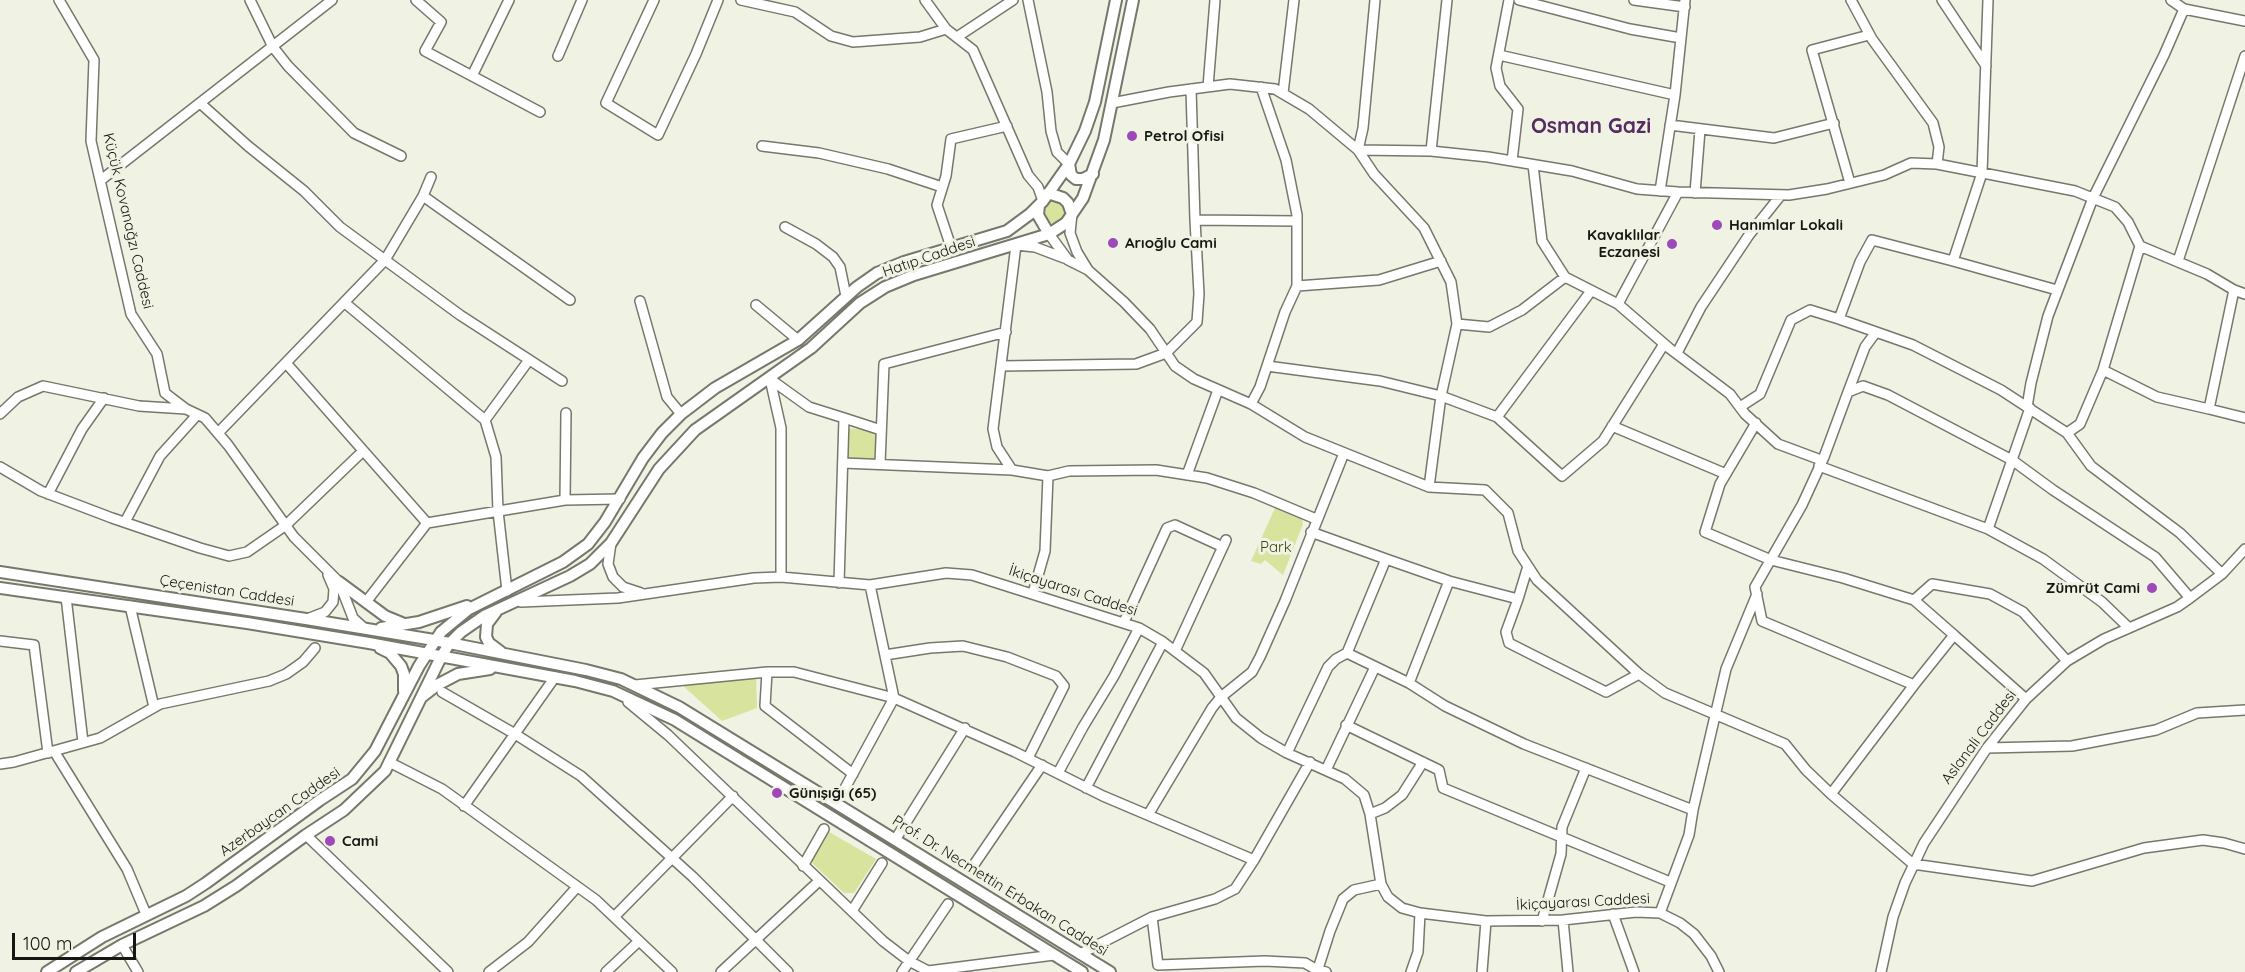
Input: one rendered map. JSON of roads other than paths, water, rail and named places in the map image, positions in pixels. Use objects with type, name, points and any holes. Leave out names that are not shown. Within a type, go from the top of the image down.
[{"type":"main road","name":"Hatıp Caddesi","points":[[563,562],[588,544],[598,533],[643,458],[662,433],[681,414],[715,388],[798,340],[846,296],[877,273],[904,262],[1007,231],[1044,200],[1086,131],[1095,102],[1116,0]]},
{"type":"main road","name":"Hatıp Caddesi","points":[[510,604],[590,564],[611,543],[659,469],[694,430],[728,405],[770,379],[811,348],[860,303],[885,287],[914,275],[1016,245],[1048,234],[1066,223],[1083,198],[1104,140],[1132,0]]},
{"type":"main road","points":[[1068,164],[1071,176],[1076,179],[1083,179],[1093,174]]},
{"type":"main road","points":[[1048,234],[1038,215],[1044,200],[1063,198],[1068,203],[1072,214]]},
{"type":"main road","name":"Azerbaycan Caddesi","points":[[47,972],[102,937],[206,884],[320,800],[352,780],[375,751],[434,640],[458,616],[563,562]]},
{"type":"main road","name":"Çeçenistan Caddesi","points":[[0,572],[306,619],[449,644]]},
{"type":"main road","points":[[339,582],[385,616],[405,624]]},
{"type":"main road","name":"Çeçenistan Caddesi","points":[[0,588],[369,643],[441,657]]},
{"type":"main road","points":[[365,629],[405,624],[485,601]]},
{"type":"main road","points":[[76,972],[122,945],[204,906],[344,810],[385,771],[449,644],[472,623],[510,604]]},
{"type":"main road","points":[[497,610],[487,624],[486,637],[489,643],[504,654]]},
{"type":"main road","points":[[369,643],[390,653],[402,668],[405,686],[402,701]]},
{"type":"main road","name":"Prof. Dr. Necmettin Erbakan Caddesi","points":[[449,644],[586,670],[635,685],[679,707],[1110,972]]},
{"type":"main road","name":"Prof. Dr. Necmettin Erbakan Caddesi","points":[[441,657],[555,677],[613,691],[675,720],[1082,972]]},
{"type":"main road","points":[[420,698],[437,685],[458,674],[501,667]]},
{"type":"street","name":"Küçük Kovanağzı Caddesi","points":[[60,0],[94,60],[91,141],[131,314],[157,354],[165,393],[186,409],[205,418],[218,433],[286,525],[339,582],[353,618],[365,629]]},
{"type":"street","points":[[249,0],[273,47],[288,66],[354,133],[401,156]]},
{"type":"street","points":[[101,180],[332,0]]},
{"type":"street","points":[[416,0],[441,22],[426,51],[540,112]]},
{"type":"street","points":[[471,76],[509,0]]},
{"type":"street","points":[[558,56],[582,0]]},
{"type":"street","points":[[654,0],[606,104],[658,135],[696,54],[718,0]]},
{"type":"street","points":[[741,0],[795,12],[831,36],[853,42],[920,37],[946,28]]},
{"type":"street","points":[[925,0],[946,28],[973,50],[1028,174],[1044,200]]},
{"type":"street","points":[[957,37],[1012,0]]},
{"type":"street","points":[[1028,0],[1047,92],[1051,131],[1057,152],[1068,164]]},
{"type":"street","points":[[1208,87],[1215,0]]},
{"type":"street","points":[[1283,93],[1294,0]]},
{"type":"street","points":[[1358,150],[1363,128],[1375,0]]},
{"type":"street","points":[[1431,151],[1447,0]]},
{"type":"street","points":[[1509,0],[1496,68],[1500,86],[1518,109],[1512,161]]},
{"type":"street","points":[[1519,0],[1630,29],[1681,38]]},
{"type":"street","points":[[1635,0],[1685,3],[1675,95],[1660,191]]},
{"type":"street","points":[[1851,0],[1869,35],[1933,123],[1939,147],[1937,164]]},
{"type":"street","points":[[1942,0],[1986,66]]},
{"type":"street","points":[[1953,261],[1982,173],[1988,0]]},
{"type":"street","points":[[2171,0],[2184,9],[2245,21]]},
{"type":"street","points":[[2195,11],[2199,0]]},
{"type":"street","points":[[1988,529],[2029,407],[2031,383],[2057,290],[2093,198],[2164,55],[2184,9]]},
{"type":"street","points":[[1850,183],[1812,50],[1869,35]]},
{"type":"street","points":[[1499,55],[1675,95]]},
{"type":"street","points":[[2178,261],[2245,56]]},
{"type":"street","points":[[1112,103],[1230,84],[1275,89],[1309,110],[1358,150],[1374,174],[1424,228],[1452,282],[1457,324],[1441,396],[1429,487]]},
{"type":"street","points":[[1251,404],[1260,387],[1285,312],[1297,286],[1297,220],[1286,160],[1261,87]]},
{"type":"street","points":[[1001,366],[1136,364],[1166,353],[1197,322],[1199,294],[1191,89]]},
{"type":"street","points":[[200,103],[248,146],[304,191],[340,227],[460,315],[562,381]]},
{"type":"street","points":[[1670,125],[1774,138],[1834,123]]},
{"type":"street","points":[[951,248],[937,205],[951,139],[1007,126]]},
{"type":"street","points":[[1695,193],[1701,130]]},
{"type":"street","points":[[762,146],[819,153],[888,169],[942,187]]},
{"type":"street","points":[[1358,150],[1431,151],[1512,161],[1572,171],[1637,189],[1695,193],[1781,195],[1827,189],[1884,175],[1911,163],[1937,164],[2075,191],[2115,207],[2128,222],[2140,246],[2207,274],[2245,294]]},
{"type":"street","points":[[1533,165],[1542,241],[1565,277],[1617,304],[1664,344],[1730,394],[1778,444],[1820,463],[1988,529],[1997,536],[2043,559],[2102,602],[2129,628]]},
{"type":"street","points":[[218,433],[385,260],[423,196],[431,177]]},
{"type":"street","points":[[1617,304],[1678,192]]},
{"type":"street","points":[[1677,353],[1701,307],[1749,235],[1781,195]]},
{"type":"street","points":[[423,196],[570,300]]},
{"type":"street","points":[[1072,214],[1070,233],[1077,252],[1088,270]]},
{"type":"street","points":[[1195,220],[1297,220]]},
{"type":"street","points":[[785,227],[816,244],[833,257],[840,267],[840,277],[846,296]]},
{"type":"street","points":[[1048,234],[1068,260]]},
{"type":"street","points":[[1839,319],[1860,262],[1872,240],[2057,290]]},
{"type":"street","points":[[1012,470],[997,447],[993,429],[1016,245],[1035,247],[1088,270],[1150,329],[1174,366],[1194,379],[1251,404],[1305,437],[1429,487],[1485,490],[1508,513],[1518,551],[1537,580],[1639,674],[1665,693],[1785,744],[1806,770],[1831,794],[1913,864],[2032,881],[2144,848],[2203,840],[2245,849]]},
{"type":"street","points":[[2067,433],[2080,424],[2103,370],[2140,246]]},
{"type":"street","points":[[1297,286],[1378,280],[1441,261]]},
{"type":"street","points":[[1457,324],[1489,327],[1522,310],[1565,277]]},
{"type":"street","points":[[2209,409],[2234,290]]},
{"type":"street","points":[[1497,417],[1591,291]]},
{"type":"street","points":[[640,301],[667,397],[681,414]]},
{"type":"street","points":[[345,303],[485,420],[496,457],[498,511],[507,591]]},
{"type":"street","points":[[756,305],[798,340]]},
{"type":"street","points":[[1740,407],[1760,394],[1791,320],[1810,310],[1839,319],[1913,345],[2029,407],[2067,433],[2091,466],[2181,532],[2222,574]]},
{"type":"street","points":[[880,464],[884,364],[1006,332]]},
{"type":"street","points":[[1876,332],[1865,347],[1802,505],[1755,586],[1762,621],[1914,685]]},
{"type":"street","points":[[1267,366],[1380,381],[1441,396],[1497,417],[1562,476],[1603,441],[1664,344]]},
{"type":"street","points":[[485,420],[529,360]]},
{"type":"street","points":[[285,363],[427,523]]},
{"type":"street","points":[[2103,370],[2157,397],[2245,418]]},
{"type":"street","points":[[770,379],[809,407],[881,430]]},
{"type":"street","points":[[770,379],[781,428],[781,577]]},
{"type":"street","points":[[0,414],[18,397],[43,386],[139,406],[186,409]]},
{"type":"street","points":[[1848,392],[1863,386],[1888,395],[2012,460],[2053,490],[2156,557],[2190,598]]},
{"type":"street","points":[[1187,475],[1218,390]]},
{"type":"street","points":[[48,494],[82,429],[104,398]]},
{"type":"street","points":[[565,500],[566,413]]},
{"type":"street","points":[[124,522],[160,456],[197,415]]},
{"type":"street","points":[[839,583],[844,418]]},
{"type":"street","points":[[1756,423],[1720,484],[1705,532],[1771,560],[1843,578],[1914,600],[2026,699]]},
{"type":"street","points":[[1612,426],[1726,474]]},
{"type":"street","points":[[0,482],[2,469],[48,494],[124,522],[229,556],[247,552],[286,525],[363,451]]},
{"type":"street","points":[[1148,815],[1221,697],[1252,672],[1285,601],[1344,453]]},
{"type":"street","points":[[843,463],[1012,470],[1048,476],[1069,471],[1156,470],[1207,478],[1316,519]]},
{"type":"street","points":[[1033,594],[1045,551],[1048,476]]},
{"type":"street","points":[[366,602],[427,523],[565,500],[620,499]]},
{"type":"street","points":[[1124,622],[1167,528],[1175,525],[1225,544],[1175,651]]},
{"type":"street","points":[[1311,532],[1449,580],[1518,599]]},
{"type":"street","points":[[611,543],[608,564],[613,577],[623,587],[643,593]]},
{"type":"street","name":"Aslanali Caddesi","points":[[1881,972],[1893,917],[1913,864],[1948,803],[1987,748],[2026,699],[2067,661],[2104,639],[2176,607],[2190,598],[2222,574],[2245,549]]},
{"type":"street","points":[[1287,753],[1328,667],[1336,658],[1347,653],[1386,559]]},
{"type":"street","points":[[1528,566],[1506,632],[1509,644],[1606,692],[1639,674]]},
{"type":"street","name":"Küçük Kovanağzı Caddesi","points":[[306,619],[325,612],[333,602],[332,584],[323,567]]},
{"type":"street","name":"İkiçayarası Caddesi","points":[[510,604],[539,599],[618,597],[754,578],[781,577],[870,585],[946,573],[972,575],[1138,628],[1163,642],[1204,673],[1236,718],[1261,738],[1287,753],[1346,779],[1364,795],[1370,814],[1381,884],[1388,897],[1402,908],[1420,914],[1486,921],[1563,920],[1612,914],[1660,912],[1694,933],[1711,956],[1719,972]]},
{"type":"street","points":[[1409,683],[1449,580]]},
{"type":"street","points":[[1914,600],[1932,584],[1990,594],[2023,612],[2067,661]]},
{"type":"street","points":[[844,790],[894,698],[870,585]]},
{"type":"street","points":[[1660,912],[1689,835],[1725,669],[1757,594]]},
{"type":"street","points":[[66,597],[83,742]]},
{"type":"street","points":[[130,606],[154,707]]},
{"type":"street","points":[[1058,773],[1114,676],[1138,628]]},
{"type":"street","points":[[1831,794],[1954,635]]},
{"type":"street","points":[[0,641],[34,645],[51,752],[127,869],[146,914]]},
{"type":"street","points":[[1086,788],[1163,642]]},
{"type":"street","points":[[885,655],[963,646],[1007,657],[1056,676],[1064,686],[1028,758]]},
{"type":"street","points":[[0,764],[100,738],[160,704],[269,681],[286,674],[303,662],[315,648]]},
{"type":"street","points":[[1347,653],[1409,683],[1445,706],[1504,735],[1693,810]]},
{"type":"street","points":[[1326,770],[1375,667]]},
{"type":"street","points":[[767,672],[765,706],[853,774]]},
{"type":"street","points":[[635,685],[767,672],[794,672],[894,698],[964,728],[1086,788],[1254,860]]},
{"type":"street","points":[[464,806],[555,677]]},
{"type":"street","points":[[613,691],[660,728],[852,912],[909,961],[929,971],[1054,955]]},
{"type":"street","points":[[442,692],[515,734],[581,776],[672,858],[788,972]]},
{"type":"street","points":[[1987,748],[2072,746],[2156,730],[2197,713],[2245,710]]},
{"type":"street","points":[[1346,725],[1439,770],[1443,788],[1670,882]]},
{"type":"street","points":[[895,840],[964,728]]},
{"type":"street","points":[[389,762],[442,789],[596,900],[672,972]]},
{"type":"street","points":[[1080,954],[1152,918],[1226,895],[1242,881],[1310,762]]},
{"type":"street","points":[[1370,814],[1385,808],[1402,795],[1423,762]]},
{"type":"street","points":[[970,869],[1042,765]]},
{"type":"street","points":[[1542,921],[1561,854],[1562,836],[1569,807],[1586,768]]},
{"type":"street","points":[[614,917],[733,796]]},
{"type":"street","points":[[803,866],[824,829]]},
{"type":"street","points":[[306,835],[448,972]]},
{"type":"street","points":[[852,912],[882,863]]},
{"type":"street","points":[[721,972],[819,881]]},
{"type":"street","points":[[1152,918],[1158,965],[1265,961],[1305,963],[1320,972],[1330,931],[1343,899],[1354,890],[1381,884]]},
{"type":"street","points":[[489,972],[528,942],[577,887]]},
{"type":"street","points":[[902,972],[948,904]]},
{"type":"street","points":[[1411,972],[1418,952],[1420,914]]},
{"type":"street","points":[[1612,914],[1634,972]]},
{"type":"street","points":[[1563,920],[1568,972]]},
{"type":"street","points":[[1482,972],[1486,921]]},
{"type":"street","points":[[606,972],[639,940]]},
{"type":"street","points":[[122,945],[138,972]]},
{"type":"place","name":"Petrol Ofisi","points":[[1132,136]]},
{"type":"place","name":"Hanımlar Lokali","points":[[1717,225]]},
{"type":"place","name":"Arıoğlu Cami","points":[[1113,243]]},
{"type":"place","name":"Kavaklılar Eczanesi","points":[[1672,244]]},
{"type":"place","name":"Zümrüt Cami","points":[[2152,588]]},
{"type":"place","name":"Günışığı (65)","points":[[777,793]]},
{"type":"place","name":"Cami","points":[[330,841]]},
{"type":"district","name":"Osman Gazi","points":[[1591,127]]},
{"type":"park label","name":"Park","points":[[1276,547]]}]
